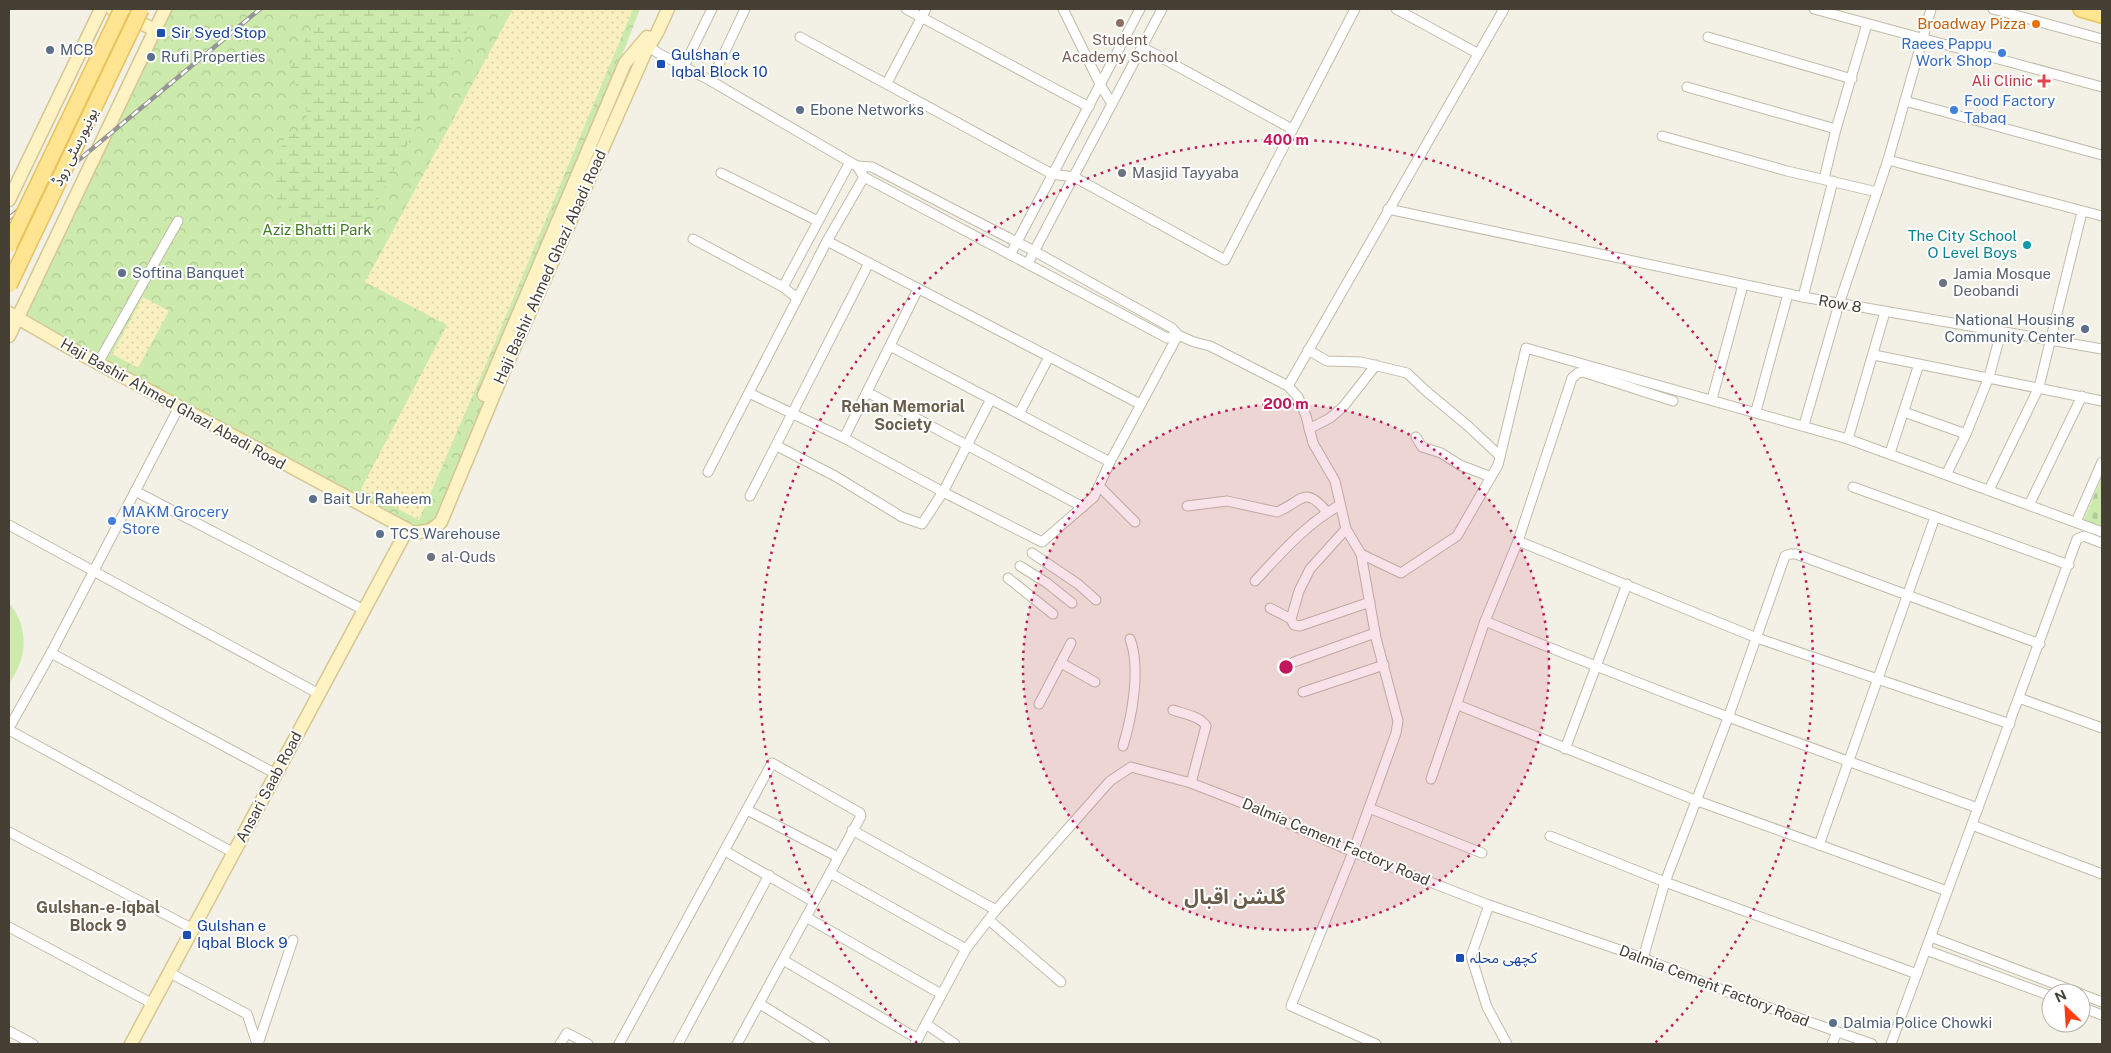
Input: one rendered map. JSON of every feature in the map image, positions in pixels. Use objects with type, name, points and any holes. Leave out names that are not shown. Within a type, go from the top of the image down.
[{"type":"main road","name":"یونیورسٹی روڈ","points":[[9,245],[122,9]]},
{"type":"main road","name":"یونیورسٹی روڈ","points":[[9,285],[141,9]]},
{"type":"main road","points":[[2081,9],[2102,15]]},
{"type":"street","points":[[9,200],[101,9]]},
{"type":"street","points":[[112,9],[155,30]]},
{"type":"street","points":[[9,336],[14,315],[165,9]]},
{"type":"street","name":"Haji Bashir Ahmed Ghazi Abadi Road","points":[[14,315],[98,363],[407,530],[414,533],[431,530],[441,522],[503,373],[645,53],[646,45],[660,9]]},
{"type":"street","name":"Haji Bashir Ahmed Ghazi Abadi Road","points":[[646,45],[668,9]]},
{"type":"street","points":[[684,66],[712,9]]},
{"type":"street","points":[[711,81],[745,9]]},
{"type":"street","points":[[906,9],[924,13],[1089,107]]},
{"type":"street","points":[[1063,9],[1101,86],[1112,104]]},
{"type":"street","points":[[1010,255],[1140,9]]},
{"type":"street","points":[[1028,263],[1162,9]]},
{"type":"street","points":[[800,37],[1052,174],[1074,177],[1225,260],[1355,9]]},
{"type":"street","points":[[1396,9],[1477,53]]},
{"type":"street","points":[[1288,386],[1477,53],[1504,9]]},
{"type":"street","points":[[1814,9],[2102,87]]},
{"type":"street","points":[[1804,425],[1839,304],[1888,160],[1930,9]]},
{"type":"street","points":[[1993,9],[2102,39]]},
{"type":"street","points":[[887,83],[924,13]]},
{"type":"street","points":[[1803,297],[1828,180],[1836,129],[1867,24]]},
{"type":"street","points":[[1708,37],[1852,80]]},
{"type":"street","points":[[646,45],[853,164],[864,177],[1167,338],[1178,336],[1210,346],[1288,386],[1298,397],[1306,416],[1313,443],[1335,481],[1346,529],[1361,554],[1375,633],[1398,721],[1396,733],[1353,852],[1291,1006],[1376,1044]]},
{"type":"street","points":[[1142,47],[1292,129]]},
{"type":"street","points":[[1687,87],[1836,129]]},
{"type":"street","points":[[1905,101],[2102,155]]},
{"type":"street","points":[[1662,136],[1787,171],[1877,192]]},
{"type":"street","points":[[1888,160],[2102,216]]},
{"type":"street","points":[[783,287],[818,221],[853,164]]},
{"type":"street","points":[[853,164],[872,167],[1017,242],[1172,328],[1178,336]]},
{"type":"street","points":[[721,173],[818,221]]},
{"type":"street","points":[[708,472],[827,241],[864,177]]},
{"type":"street","name":"Row 8","points":[[1388,209],[1803,297],[2102,349]]},
{"type":"street","points":[[1989,490],[2039,387],[2082,212]]},
{"type":"street","points":[[98,363],[178,221]]},
{"type":"street","points":[[693,240],[783,287],[798,298]]},
{"type":"street","points":[[827,241],[1140,404]]},
{"type":"street","points":[[750,496],[869,263]]},
{"type":"street","points":[[1712,399],[1743,285]]},
{"type":"street","points":[[844,438],[918,289]]},
{"type":"street","points":[[1756,411],[1788,294]]},
{"type":"street","points":[[1114,309],[1120,299]]},
{"type":"street","points":[[1848,439],[1885,312]]},
{"type":"street","points":[[1947,474],[1966,434],[1989,377],[2001,332]]},
{"type":"street","points":[[749,393],[844,438],[942,492],[1042,542],[1094,497],[1140,404],[1178,336]]},
{"type":"street","points":[[890,346],[1110,462]]},
{"type":"street","points":[[1361,554],[1401,573],[1457,536],[1491,477],[1500,456],[1526,348],[1756,411],[1848,439],[2102,532]]},
{"type":"street","points":[[1308,350],[1327,361],[1361,362],[1407,373],[1500,456]]},
{"type":"street","points":[[1874,355],[2102,401]]},
{"type":"street","points":[[1019,414],[1048,357]]},
{"type":"street","points":[[1890,453],[1919,364]]},
{"type":"street","points":[[1309,429],[1330,418],[1343,407],[1376,365]]},
{"type":"street","points":[[1431,779],[1458,705],[1485,621],[1518,541],[1572,378],[1583,372],[1673,401]]},
{"type":"street","points":[[867,392],[1083,507]]},
{"type":"street","points":[[2029,505],[2082,396]]},
{"type":"street","points":[[777,446],[834,476],[902,517],[922,524],[942,492],[991,399]]},
{"type":"street","points":[[179,407],[51,654],[9,729],[234,853]]},
{"type":"street","points":[[1904,412],[1966,434]]},
{"type":"street","points":[[1416,437],[1422,447],[1441,453],[1460,465],[1491,477]]},
{"type":"street","points":[[2076,522],[2102,462]]},
{"type":"street","points":[[1099,486],[1135,522]]},
{"type":"street","points":[[1853,488],[2069,565]]},
{"type":"street","points":[[135,491],[364,610]]},
{"type":"street","points":[[1187,506],[1227,501],[1277,512],[1299,499],[1308,497],[1316,499],[1327,512]]},
{"type":"street","points":[[1255,581],[1290,543],[1318,518],[1340,504]]},
{"type":"street","points":[[1819,845],[1935,517]]},
{"type":"street","points":[[9,525],[319,694]]},
{"type":"street","points":[[1291,619],[1299,590],[1310,568],[1346,529]]},
{"type":"street","name":"Ansari Saab Road","points":[[132,1044],[407,530]]},
{"type":"street","points":[[1891,1044],[2080,536],[2102,543]]},
{"type":"street","points":[[1518,541],[1757,638],[2010,724]]},
{"type":"street","points":[[1032,553],[1078,584],[1096,600]]},
{"type":"street","points":[[1643,958],[1665,882],[1728,718],[1786,556],[1790,554],[2040,644]]},
{"type":"street","points":[[1020,566],[1047,583],[1072,603]]},
{"type":"street","points":[[1008,578],[1053,614]]},
{"type":"street","points":[[1565,749],[1627,584]]},
{"type":"street","points":[[1270,608],[1291,619],[1294,625],[1300,626],[1370,602]]},
{"type":"street","points":[[1485,621],[1596,668],[1848,762],[1978,808]]},
{"type":"street","points":[[1294,662],[1375,633]]},
{"type":"street","points":[[1123,746],[1128,732],[1135,666],[1130,639]]},
{"type":"street","points":[[1039,704],[1071,643]]},
{"type":"street","points":[[51,654],[276,774]]},
{"type":"street","points":[[1061,663],[1095,682]]},
{"type":"street","points":[[1303,692],[1384,665]]},
{"type":"street","points":[[2019,698],[2102,728]]},
{"type":"street","points":[[1458,705],[1695,800],[1947,891]]},
{"type":"street","points":[[1173,710],[1197,718],[1204,722],[1206,726],[1191,783]]},
{"type":"street","points":[[619,1044],[772,763],[860,813],[861,816],[737,1044]]},
{"type":"street","name":"Dalmia Cement Factory Road","points":[[916,1042],[966,949],[996,910],[1110,781],[1131,767],[1191,783],[1245,804],[1353,852],[1489,905],[1643,958],[1745,999],[1872,1044]]},
{"type":"street","points":[[1369,808],[1482,853]]},
{"type":"street","points":[[747,810],[838,857]]},
{"type":"street","points":[[1972,825],[2102,874]]},
{"type":"street","points":[[852,830],[996,910]]},
{"type":"street","points":[[9,832],[193,930]]},
{"type":"street","points":[[1550,836],[1665,882],[1917,974]]},
{"type":"street","points":[[724,851],[814,902]]},
{"type":"street","points":[[830,873],[966,949]]},
{"type":"street","points":[[678,1044],[769,875]]},
{"type":"street","points":[[1489,905],[1471,956],[1486,1007],[1506,1044]]},
{"type":"street","points":[[806,917],[941,994]]},
{"type":"street","points":[[989,920],[1060,982]]},
{"type":"street","points":[[9,927],[153,1004]]},
{"type":"street","points":[[1932,937],[2053,983]]},
{"type":"street","points":[[258,1044],[293,940]]},
{"type":"street","points":[[1926,950],[2041,992]]},
{"type":"street","points":[[1970,966],[1975,954]]},
{"type":"street","points":[[783,960],[916,1042]]},
{"type":"street","points":[[170,973],[247,1014],[258,1044]]},
{"type":"street","points":[[760,1004],[825,1044]]},
{"type":"street","points":[[926,1024],[955,1044]]},
{"type":"street","points":[[9,1032],[33,1044]]},
{"type":"street","points":[[1832,1044],[1837,1032]]},
{"type":"street","points":[[560,1044],[567,1033],[588,1044]]},
{"type":"green space","name":"Aziz Bhatti Park","points":[[164,9],[640,9],[441,522],[408,530],[18,318]]},
{"type":"green space","points":[[324,9],[479,9],[372,211],[351,227],[325,233],[314,231],[294,220],[279,203],[273,182],[275,165],[285,137],[299,132],[307,118],[306,103],[293,81],[290,65]]},
{"type":"green space","points":[[2102,477],[2102,530],[2083,522]]},
{"type":"green space","points":[[9,603],[16,612],[20,622],[24,643],[20,663],[9,683]]},
{"type":"sand","points":[[513,9],[633,9],[484,369],[419,520],[361,489],[447,325],[365,282]]},
{"type":"sand","points":[[143,297],[169,311],[138,368],[112,354]]},
{"type":"railway","points":[[9,218],[260,9]]},
{"type":"place","name":"Student Academy School","points":[[1120,23]]},
{"type":"place","name":"Broadway Pizza","points":[[2036,24]]},
{"type":"place","name":"Sir Syed Stop","points":[[161,33]]},
{"type":"place","name":"MCB","points":[[50,50]]},
{"type":"place","name":"Raees Pappu Work Shop","points":[[2002,53]]},
{"type":"place","name":"Rufi Properties","points":[[151,57]]},
{"type":"place","name":"Gulshan e Iqbal Block 10","points":[[661,64]]},
{"type":"place","name":"Ali Clinic","points":[[2044,81]]},
{"type":"place","name":"Ebone Networks","points":[[800,110]]},
{"type":"place","name":"Food Factory Tabaq","points":[[1954,110]]},
{"type":"place","name":"Masjid Tayyaba","points":[[1122,173]]},
{"type":"place","name":"The City School O Level Boys","points":[[2027,245]]},
{"type":"place","name":"Softina Banquet","points":[[122,273]]},
{"type":"place","name":"Jamia Mosque Deobandi","points":[[1943,283]]},
{"type":"place","name":"National Housing Community Center","points":[[2085,329]]},
{"type":"place","name":"Bait Ur Raheem","points":[[313,499]]},
{"type":"place","name":"MAKM Grocery Store","points":[[112,521]]},
{"type":"place","name":"TCS Warehouse","points":[[380,534]]},
{"type":"place","name":"al-Quds","points":[[431,557]]},
{"type":"place","name":"Gulshan e Iqbal Block 9","points":[[187,935]]},
{"type":"place","name":"کچھی محلہ","points":[[1460,958]]},
{"type":"place","name":"Dalmia Police Chowki","points":[[1833,1023]]},
{"type":"district","name":"Rehan Memorial Society","points":[[903,415]]},
{"type":"district","name":"گلشن اقبال","points":[[1235,897]]},
{"type":"district","name":"Gulshan-e-Iqbal Block 9","points":[[98,916]]}]
